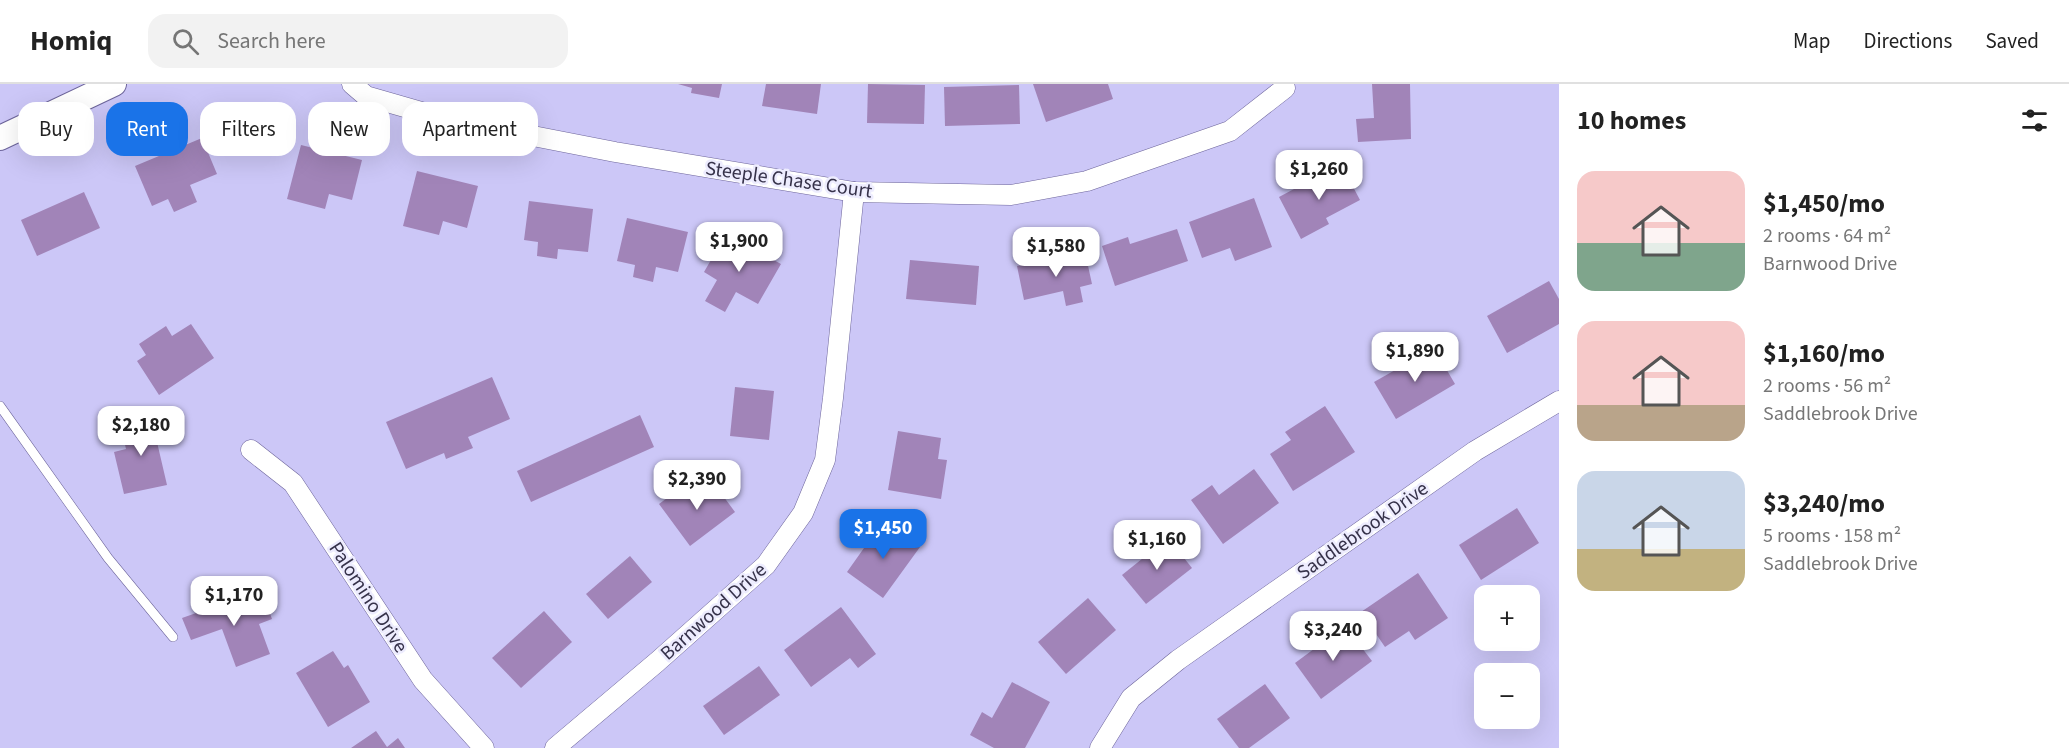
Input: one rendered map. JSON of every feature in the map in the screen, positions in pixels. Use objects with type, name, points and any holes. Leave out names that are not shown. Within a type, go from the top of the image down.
[{"type":"street","points":[[0,138],[114,84]]},
{"type":"street","name":"Steeple Chase Court","points":[[352,84],[366,96],[446,118],[615,152],[854,192],[1011,195],[1087,182],[1230,131],[1285,88]]},
{"type":"street","name":"Barnwood Drive","points":[[555,748],[657,663],[766,566],[803,513],[825,460],[854,192]]},
{"type":"street","name":"Saddlebrook Drive","points":[[1100,748],[1131,698],[1178,660],[1475,451],[1556,407]]},
{"type":"street","name":"Palomino Drive","points":[[251,450],[293,483],[423,680],[484,748]]},
{"type":"lane","points":[[0,406],[108,558],[173,637]]},
{"type":"building","points":[[678,84],[722,84],[719,98],[691,93],[692,88]]},
{"type":"building","points":[[766,84],[821,84],[817,114],[762,106]]},
{"type":"building","points":[[868,84],[925,85],[924,124],[867,123]]},
{"type":"building","points":[[1033,84],[1108,84],[1113,99],[1046,122]]},
{"type":"building","points":[[1372,84],[1410,84],[1411,139],[1358,142],[1356,119],[1374,118]]},
{"type":"building","points":[[1019,85],[1020,124],[945,126],[944,87]]},
{"type":"building","points":[[200,139],[200,156],[210,156],[217,174],[190,185],[197,202],[174,212],[168,199],[152,206],[135,166],[159,156],[188,156],[188,144]]},
{"type":"building","points":[[301,145],[308,147],[308,156],[346,156],[362,160],[352,200],[329,194],[325,209],[287,199]]},
{"type":"building","points":[[1341,164],[1360,200],[1326,218],[1329,224],[1301,239],[1279,197]]},
{"type":"building","points":[[417,171],[478,186],[467,228],[443,221],[439,235],[403,226]]},
{"type":"building","points":[[84,192],[100,228],[37,256],[21,220]]},
{"type":"building","points":[[1254,198],[1272,247],[1235,261],[1230,248],[1202,258],[1189,222]]},
{"type":"building","points":[[529,201],[593,209],[588,252],[558,249],[557,259],[537,256],[538,242],[524,240]]},
{"type":"building","points":[[627,218],[688,232],[678,272],[656,267],[653,282],[633,277],[635,265],[617,261]]},
{"type":"building","points":[[1177,229],[1188,261],[1115,286],[1102,246],[1128,237],[1130,244]]},
{"type":"building","points":[[726,234],[781,264],[758,304],[736,292],[725,312],[705,301],[717,280],[704,272]]},
{"type":"building","points":[[1085,252],[1092,284],[1080,287],[1083,302],[1066,306],[1063,291],[1024,300],[1017,266]]},
{"type":"building","points":[[910,260],[979,266],[976,305],[906,299]]},
{"type":"building","points":[[1549,281],[1559,299],[1559,324],[1507,353],[1487,316]]},
{"type":"building","points":[[191,324],[214,358],[159,395],[137,361],[146,355],[139,344],[166,326],[172,336]]},
{"type":"building","points":[[1434,348],[1455,384],[1396,419],[1374,382]]},
{"type":"building","points":[[492,377],[510,419],[468,437],[473,448],[446,459],[444,453],[406,469],[386,422]]},
{"type":"building","points":[[735,387],[774,391],[769,440],[730,436]]},
{"type":"building","points":[[1325,406],[1355,452],[1293,491],[1270,454],[1291,440],[1285,432]]},
{"type":"building","points":[[150,412],[167,485],[124,494],[114,452],[126,449],[123,436],[133,434],[129,417]]},
{"type":"building","points":[[640,415],[654,447],[531,502],[517,471]]},
{"type":"building","points":[[898,431],[941,438],[938,459],[947,460],[941,499],[888,490]]},
{"type":"building","points":[[1254,469],[1279,503],[1223,544],[1191,500],[1212,485],[1219,495]]},
{"type":"building","points":[[712,481],[735,512],[690,546],[659,504],[687,483],[695,494]]},
{"type":"building","points":[[1517,508],[1539,543],[1481,580],[1459,545]]},
{"type":"building","points":[[881,524],[895,535],[898,531],[920,547],[883,598],[847,572]]},
{"type":"building","points":[[1168,538],[1192,568],[1146,604],[1122,575]]},
{"type":"building","points":[[630,556],[652,582],[608,619],[586,594]]},
{"type":"building","points":[[1418,573],[1448,618],[1415,640],[1409,631],[1385,647],[1361,612]]},
{"type":"building","points":[[250,594],[254,604],[265,600],[272,619],[259,624],[270,654],[236,667],[222,629],[191,640],[182,618]]},
{"type":"building","points":[[1088,598],[1116,630],[1066,674],[1038,642]]},
{"type":"building","points":[[841,607],[876,654],[858,668],[850,658],[811,687],[784,650]]},
{"type":"building","points":[[544,611],[572,642],[521,688],[492,658]]},
{"type":"building","points":[[1345,626],[1372,661],[1321,699],[1295,663]]},
{"type":"building","points":[[333,651],[344,668],[348,665],[370,702],[328,727],[296,673]]},
{"type":"building","points":[[759,666],[780,695],[724,735],[703,706]]},
{"type":"building","points":[[1012,682],[1050,702],[1025,748],[994,748],[970,735],[982,712],[992,718]]},
{"type":"building","points":[[1265,684],[1290,718],[1249,748],[1239,748],[1217,719]]},
{"type":"building","points":[[376,731],[387,747],[398,738],[405,748],[351,748]]}]
